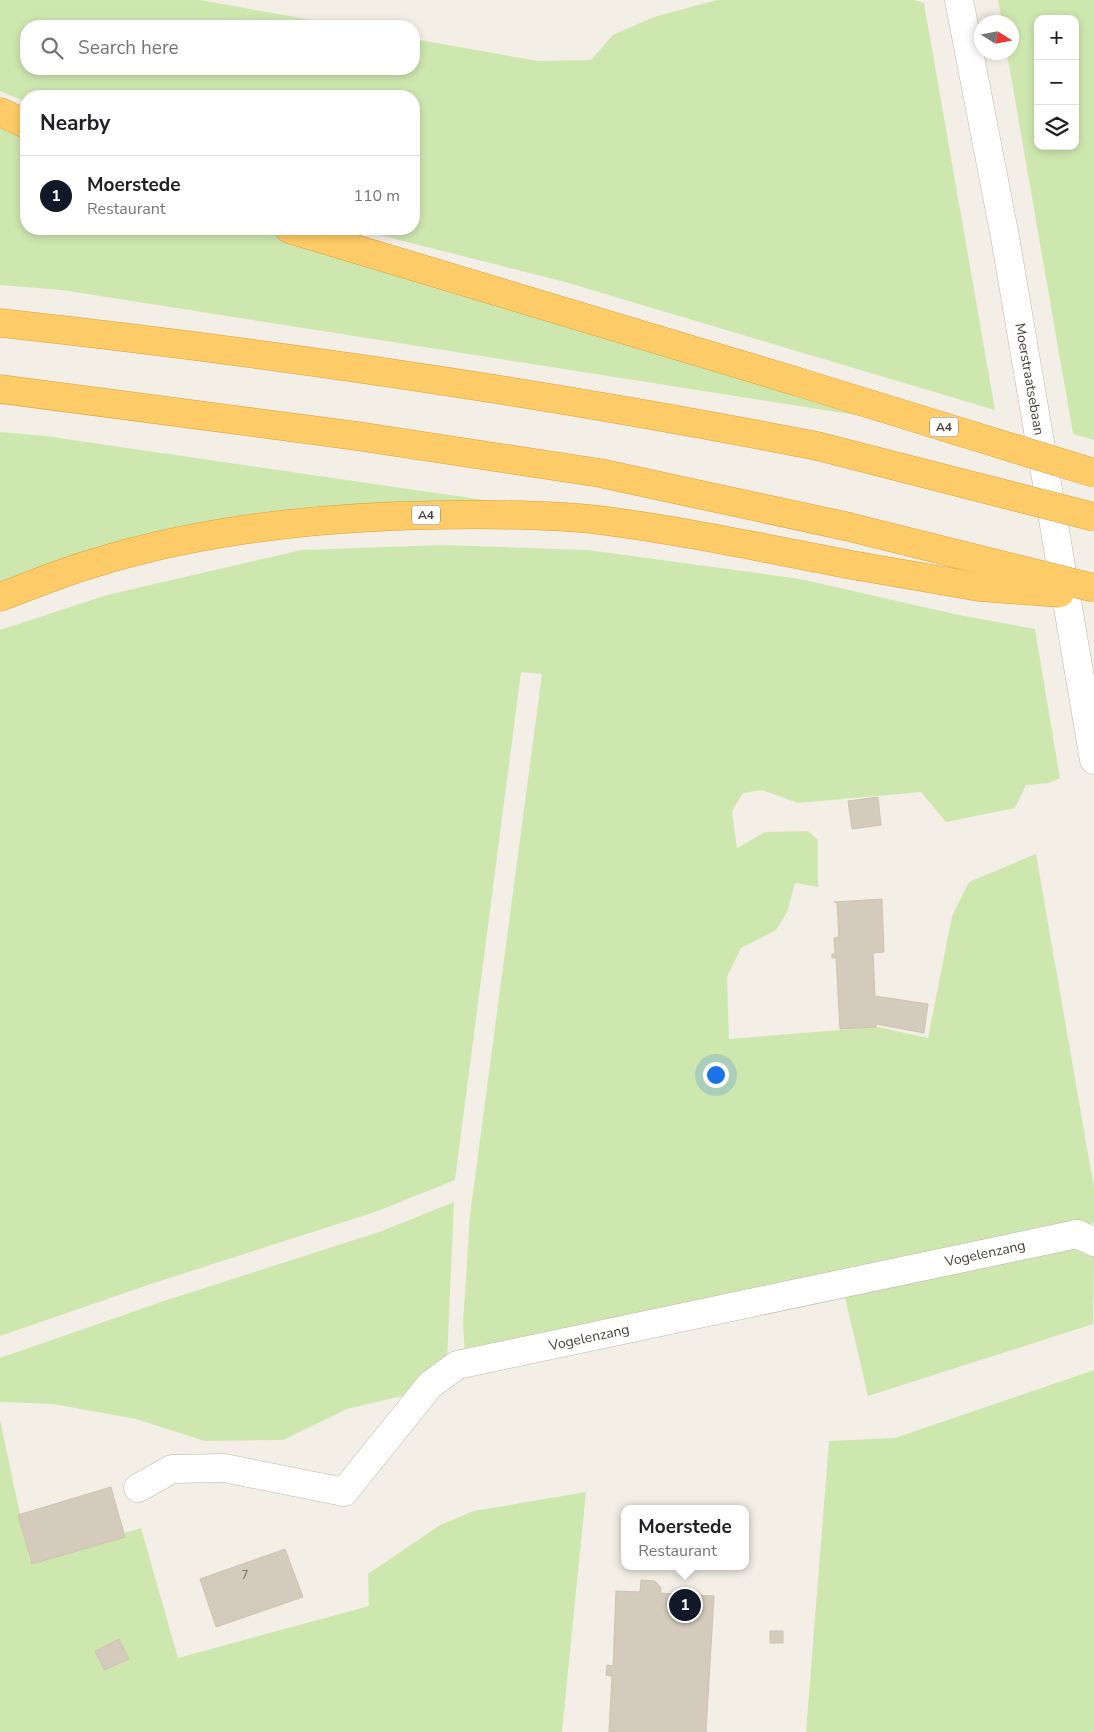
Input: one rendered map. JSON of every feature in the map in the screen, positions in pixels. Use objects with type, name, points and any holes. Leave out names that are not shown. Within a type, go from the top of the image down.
[{"type":"highway","points":[[0,112],[20,121]]},
{"type":"highway","name":"A4","points":[[309,235],[1094,473]]},
{"type":"highway","points":[[0,323],[178,343],[647,413],[817,446],[1094,516]]},
{"type":"highway","points":[[0,389],[357,436],[600,473],[845,526],[1094,588]]},
{"type":"highway","name":"A4","points":[[0,597],[91,564],[203,537],[292,522],[393,516],[503,514],[598,520],[711,538],[979,587],[1094,596]]},
{"type":"street","name":"Moerstraatsebaan","points":[[959,0],[1006,237],[1094,760]]},
{"type":"street","name":"Vogelenzang","points":[[138,1488],[172,1469],[224,1468],[344,1492],[430,1386],[457,1365],[1077,1234],[1094,1242]]},
{"type":"green space","points":[[0,0],[200,0],[312,20],[20,20],[20,75],[420,75],[420,40],[538,61],[591,60],[613,35],[654,17],[717,0],[914,0],[924,3],[995,410],[565,282],[380,235],[420,235],[420,90],[20,90],[20,99],[0,91]]},
{"type":"green space","points":[[998,0],[1094,0],[1094,440],[1073,434],[1008,60],[1019,60],[1019,15],[1001,15]]},
{"type":"green space","points":[[0,125],[20,134],[20,235],[278,235],[907,423],[62,290],[0,285]]},
{"type":"green space","points":[[0,432],[45,436],[491,501],[237,520],[0,587]]},
{"type":"green space","points":[[442,545],[588,550],[800,579],[959,615],[1035,629],[1060,778],[1049,783],[1026,785],[1015,808],[946,822],[921,792],[798,803],[762,790],[743,793],[732,811],[737,848],[765,832],[808,831],[818,840],[818,887],[795,883],[787,912],[776,930],[741,948],[727,977],[729,1039],[878,1027],[928,1038],[952,916],[969,882],[1036,854],[1094,1188],[1094,1223],[823,1277],[465,1355],[463,1324],[470,1215],[542,674],[521,672],[455,1180],[375,1212],[154,1283],[0,1336],[0,630],[107,595],[302,550]]},
{"type":"green space","points":[[454,1202],[447,1361],[406,1395],[347,1409],[283,1440],[205,1441],[136,1419],[53,1404],[0,1402],[0,1358],[161,1302],[382,1231]]},
{"type":"green space","points":[[1084,1246],[1094,1251],[1093,1324],[868,1396],[844,1293]]},
{"type":"green space","points":[[1094,1370],[1094,1732],[806,1732],[829,1441],[895,1438]]},
{"type":"green space","points":[[0,1420],[30,1561],[141,1528],[178,1658],[369,1606],[368,1574],[440,1525],[474,1511],[586,1492],[562,1732],[0,1732]]},
{"type":"building","points":[[878,797],[881,825],[852,829],[848,801]]},
{"type":"building","points":[[882,899],[884,952],[873,953],[875,996],[928,1004],[924,1033],[876,1024],[876,1027],[840,1029],[836,958],[832,958],[832,954],[835,954],[834,938],[839,937],[837,903],[834,902]]},
{"type":"building","points":[[111,1487],[125,1537],[32,1564],[18,1515]]},
{"type":"building","points":[[285,1549],[303,1597],[216,1627],[200,1579]]},
{"type":"building","points":[[641,1580],[655,1581],[661,1588],[660,1593],[714,1596],[706,1732],[609,1732],[612,1676],[606,1675],[607,1665],[613,1666],[616,1591],[640,1592]]},
{"type":"building","points":[[770,1631],[783,1631],[783,1643],[770,1643]]},
{"type":"building","points":[[119,1639],[129,1659],[104,1670],[95,1651]]},
{"type":"place","name":"Moerstede","points":[[685,1605]]}]
